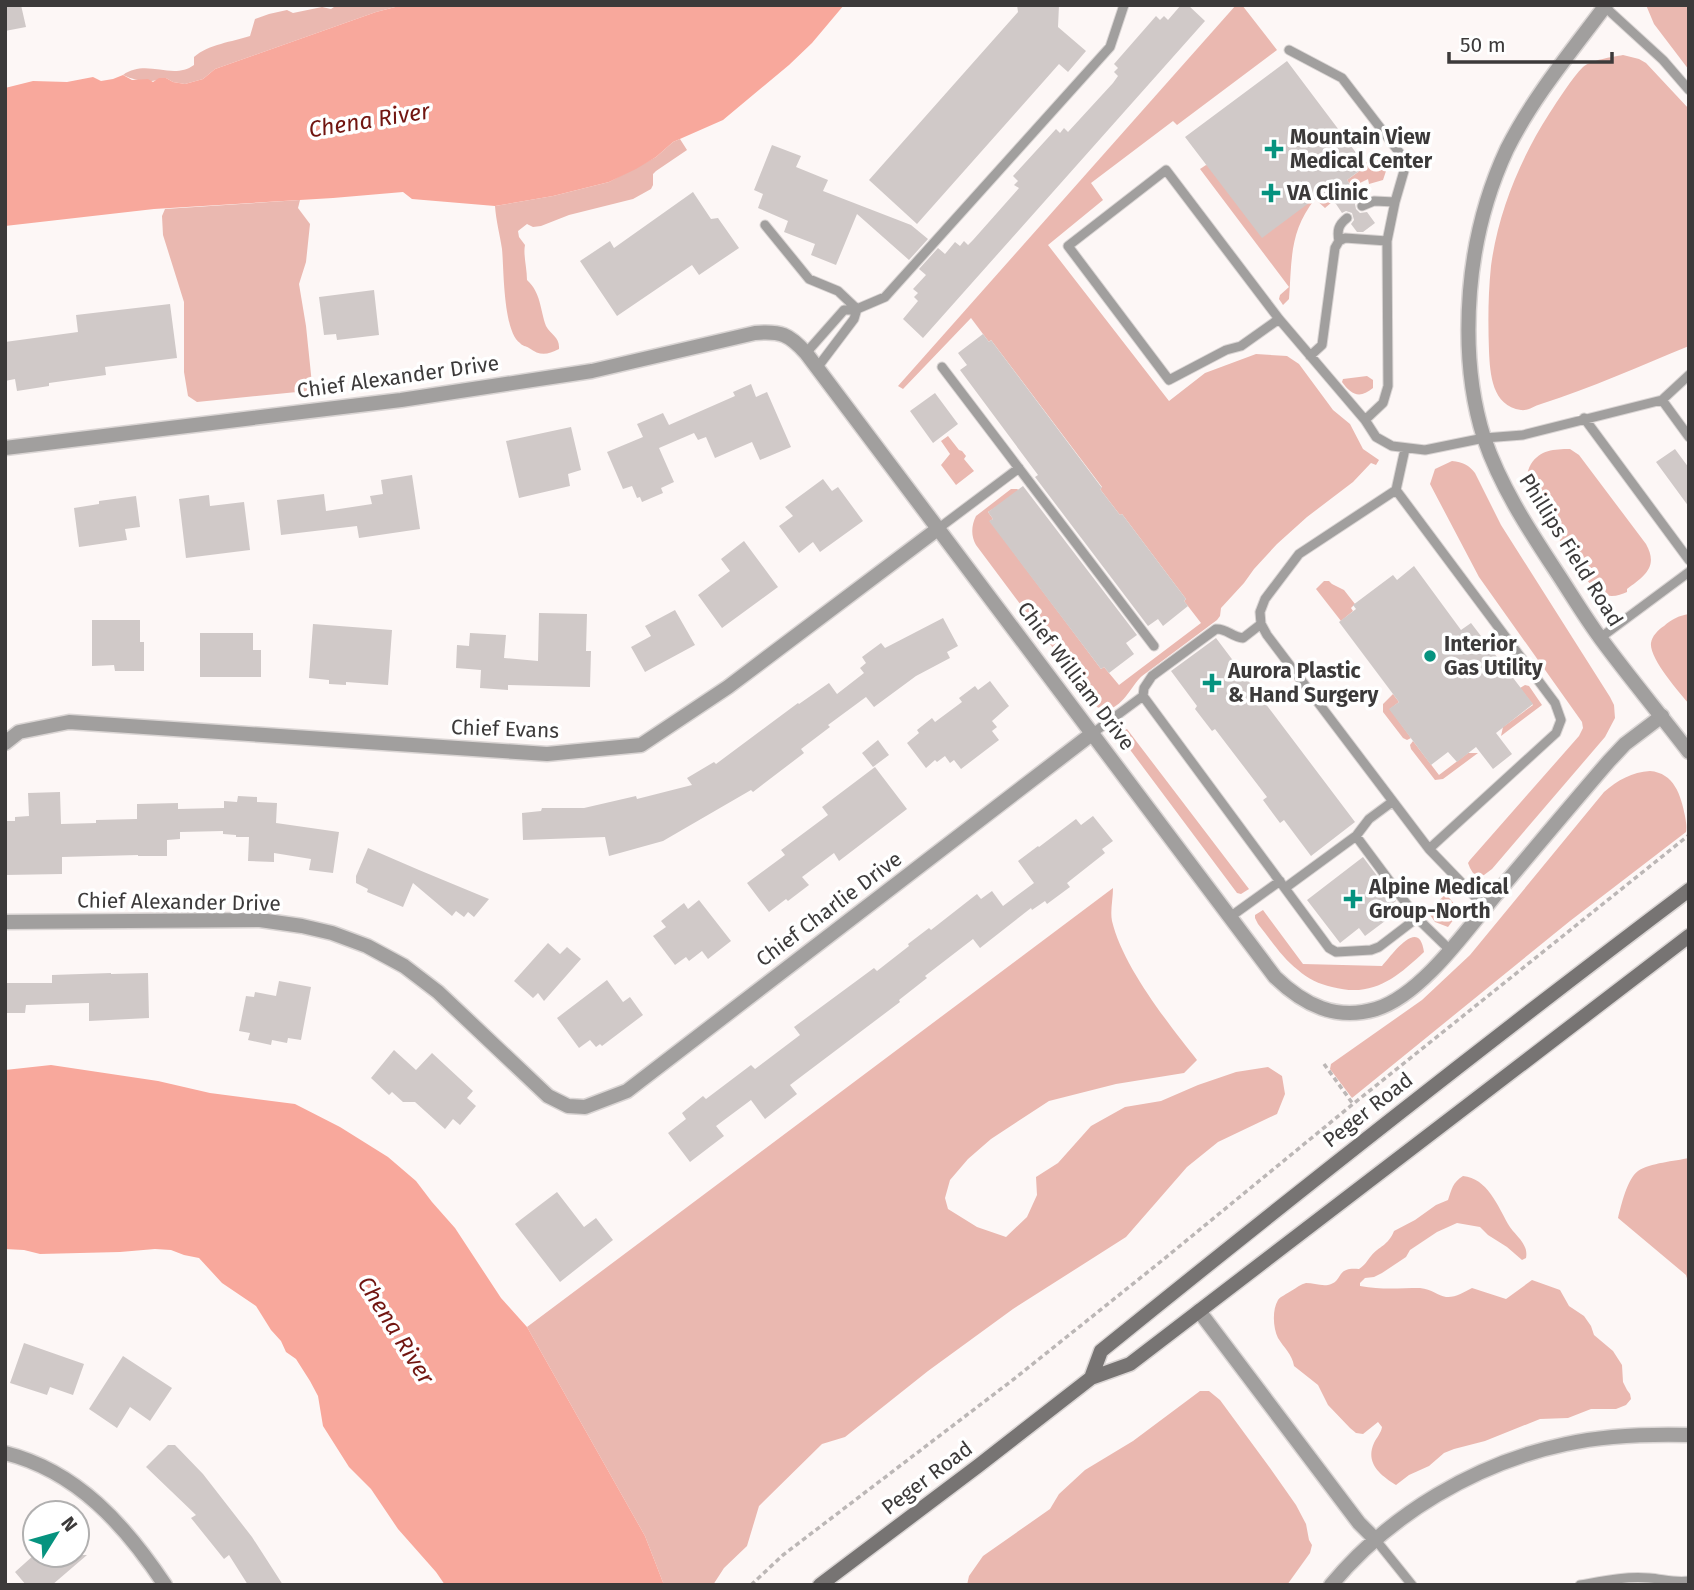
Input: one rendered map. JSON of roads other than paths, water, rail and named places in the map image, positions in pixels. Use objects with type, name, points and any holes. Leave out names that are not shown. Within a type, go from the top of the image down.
[{"type":"main road","name":"Peger Road","points":[[1091,1378],[1101,1350],[1534,1007],[1689,890]]},
{"type":"main road","name":"Peger Road","points":[[820,1585],[1091,1378],[1130,1364],[1689,936]]},
{"type":"main road","points":[[1670,950],[1689,950]]},
{"type":"street","name":"Phillips Field Road","points":[[1605,6],[1518,128],[1499,167],[1483,210],[1470,283],[1468,337],[1474,393],[1485,438],[1506,490],[1524,522],[1600,638],[1689,752]]},
{"type":"street","name":"Chief Alexander Drive","points":[[5,448],[401,400],[592,371],[755,333],[771,332],[792,338]]},
{"type":"street","name":"Chief William Drive","points":[[792,338],[939,528],[1275,977],[1290,992],[1318,1007],[1346,1013],[1379,1008],[1394,1001],[1451,951]]},
{"type":"street","name":"Chief Evans","points":[[5,743],[19,732],[68,722],[547,754],[641,745],[728,686],[939,528]]},
{"type":"street","points":[[1451,951],[1609,761],[1625,744],[1662,716]]},
{"type":"street","name":"Chief Charlie Drive","points":[[585,1107],[627,1091],[1093,733]]},
{"type":"street","name":"Chief Alexander Drive","points":[[5,922],[260,919],[332,933],[367,946],[404,966],[438,992],[548,1096],[568,1106],[585,1107]]},
{"type":"street","points":[[1199,1311],[1359,1523],[1376,1539]]},
{"type":"street","points":[[1331,1585],[1376,1539],[1435,1495],[1470,1477],[1509,1461],[1566,1444],[1650,1434],[1689,1435]]},
{"type":"street","points":[[5,1453],[48,1468],[91,1497],[133,1541],[165,1585]]},
{"type":"lane","points":[[806,353],[844,310],[858,309],[885,297],[1110,47],[1125,5]]},
{"type":"lane","points":[[1605,6],[1663,60],[1689,90]]},
{"type":"lane","points":[[1289,50],[1342,78],[1402,156],[1404,171],[1387,241],[1388,386],[1384,403],[1365,420]]},
{"type":"lane","points":[[1279,319],[1241,346],[1226,350],[1169,380],[1068,246],[1166,170],[1279,319],[1365,420],[1376,437],[1392,446],[1405,449],[1425,450],[1485,438],[1523,435],[1662,400],[1689,376]]},
{"type":"lane","points":[[1362,206],[1374,201],[1395,202]]},
{"type":"lane","points":[[1339,242],[1338,229],[1347,218]]},
{"type":"lane","points":[[765,225],[808,279],[838,291],[858,309]]},
{"type":"lane","points":[[1310,356],[1322,345],[1335,248],[1339,242],[1345,238],[1387,241]]},
{"type":"lane","points":[[817,369],[854,319],[858,309]]},
{"type":"lane","points":[[942,367],[1154,646]]},
{"type":"lane","points":[[1662,400],[1689,437]]},
{"type":"lane","points":[[1584,418],[1689,560]]},
{"type":"lane","points":[[1405,449],[1396,490],[1299,554],[1265,599],[1260,611],[1261,624],[1429,849],[1485,907]]},
{"type":"lane","points":[[939,528],[1020,468]]},
{"type":"lane","points":[[1396,490],[1555,703],[1560,720],[1556,733],[1429,849]]},
{"type":"lane","points":[[1600,638],[1689,572]]},
{"type":"lane","points":[[1261,624],[1242,638],[1216,629],[1158,670],[1144,688],[1143,696],[1329,948],[1336,952],[1380,947],[1418,918]]},
{"type":"lane","points":[[1093,733],[1143,696]]},
{"type":"lane","points":[[1230,917],[1356,836],[1369,819],[1392,802]]},
{"type":"lane","points":[[1356,836],[1418,918],[1451,951]]},
{"type":"lane","points":[[1376,1539],[1412,1585]]},
{"type":"lane","points":[[1580,1585],[1616,1578],[1649,1578],[1676,1584],[1689,1580]]},
{"type":"water","name":"Chena River","points":[[403,5],[844,5],[789,65],[723,120],[673,142],[656,157],[609,182],[553,196],[495,206],[412,199],[403,192],[154,209],[5,226],[5,88],[33,81],[67,82],[93,77],[101,81],[123,75],[132,80],[148,79],[153,82],[166,78],[185,84],[203,79],[215,69]]},
{"type":"water","name":"Chena River","points":[[51,1065],[158,1081],[210,1093],[295,1104],[340,1127],[388,1157],[416,1181],[455,1228],[501,1298],[527,1327],[645,1536],[664,1585],[445,1585],[398,1529],[371,1489],[349,1467],[323,1426],[318,1396],[296,1359],[286,1352],[256,1306],[222,1283],[199,1258],[171,1250],[155,1249],[40,1254],[5,1249],[5,1070]]},
{"type":"place","name":"Mountain View Medical Center","points":[[1274,149]]},
{"type":"place","name":"VA Clinic","points":[[1271,193]]},
{"type":"place","name":"Interior Gas Utility","points":[[1430,656]]},
{"type":"place","name":"Aurora Plastic & Hand Surgery","points":[[1212,683]]},
{"type":"place","name":"Alpine Medical Group-North","points":[[1353,899]]}]
